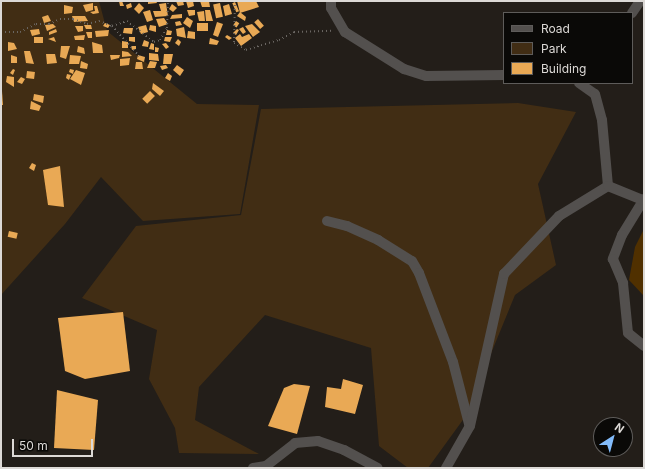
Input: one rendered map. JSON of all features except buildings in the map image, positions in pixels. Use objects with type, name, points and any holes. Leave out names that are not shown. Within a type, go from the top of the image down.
[{"type":"street","points":[[331,1],[331,8],[345,32],[404,69],[426,76],[503,75]]},
{"type":"street","points":[[633,12],[640,1]]},
{"type":"street","points":[[581,84],[595,94],[602,120],[608,186]]},
{"type":"street","points":[[608,186],[643,200],[622,235],[613,259],[623,283],[628,333],[644,346]]},
{"type":"street","points":[[446,468],[470,426],[504,274],[559,216],[608,186]]},
{"type":"street","points":[[327,221],[346,226],[378,240],[412,261],[419,273],[452,362],[470,426]]},
{"type":"street","points":[[253,468],[266,466],[296,443],[318,441],[344,450],[378,468]]},
{"type":"path","points":[[112,26],[118,22],[127,21],[154,42],[160,40],[167,28],[168,1]]},
{"type":"path","points":[[234,1],[234,43],[246,50],[279,40],[294,32],[318,29],[345,32]]},
{"type":"path","points":[[1,32],[20,32],[36,24],[49,24],[60,19],[73,19],[87,24],[100,21],[112,26],[140,58]]},
{"type":"green space","points":[[1,1],[99,1],[107,31],[197,104],[259,105],[240,214],[143,221],[101,177],[65,224],[1,295]]},
{"type":"green space","points":[[518,103],[576,112],[538,184],[556,265],[515,295],[465,417],[428,468],[408,468],[379,446],[371,348],[265,315],[199,387],[195,420],[259,454],[179,453],[175,428],[149,379],[157,330],[82,298],[136,226],[241,215],[261,109]]},
{"type":"shaded area","points":[[644,229],[644,300],[643,295],[629,280],[635,247]]}]
